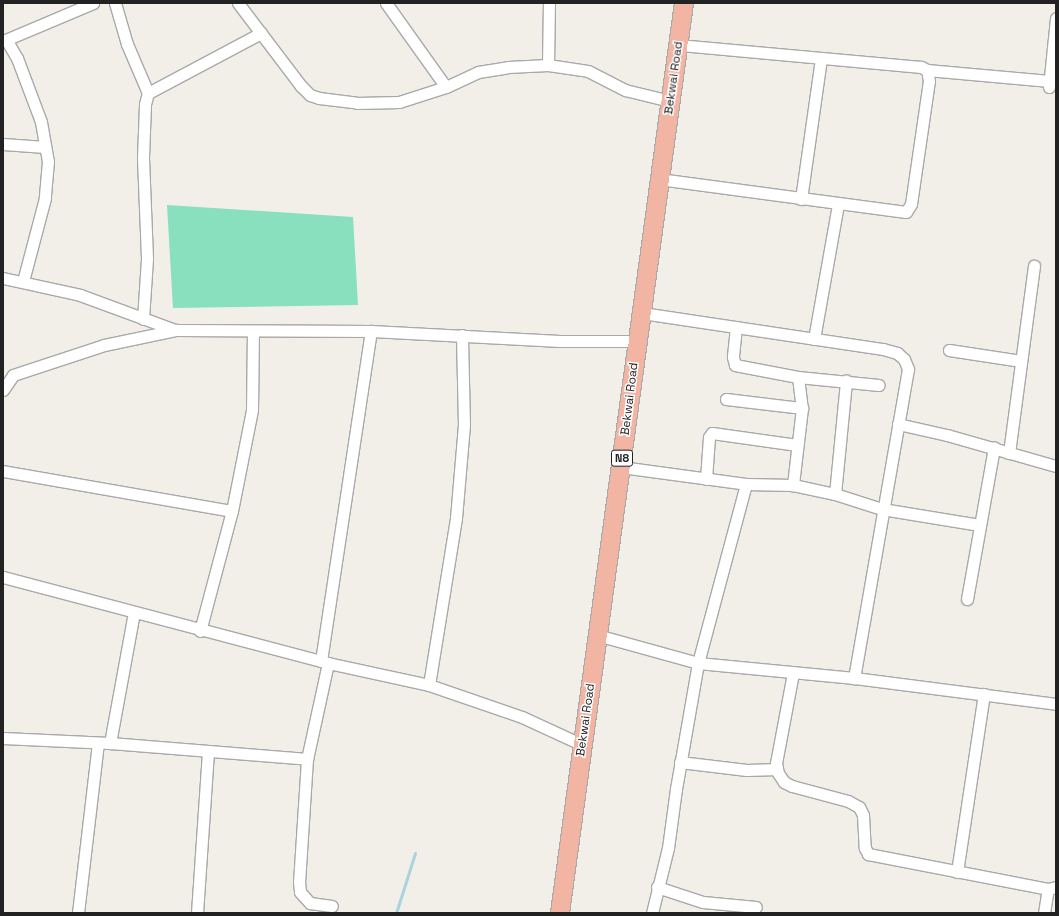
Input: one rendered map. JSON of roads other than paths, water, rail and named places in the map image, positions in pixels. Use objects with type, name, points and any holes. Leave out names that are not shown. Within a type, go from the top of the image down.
[{"type":"highway","name":"Bekwai Road","points":[[560,913],[684,3]]},
{"type":"street","points":[[23,281],[45,198],[48,161],[41,122],[17,58],[5,41],[93,3]]},
{"type":"street","points":[[116,3],[127,44],[148,93],[145,104],[143,157],[147,258],[142,319]]},
{"type":"street","points":[[238,3],[301,86],[310,95],[319,98],[357,103],[393,102],[446,87],[478,72],[508,67],[548,65],[588,71],[626,90],[670,101]]},
{"type":"street","points":[[386,3],[446,87]]},
{"type":"street","points":[[548,65],[549,3]]},
{"type":"street","points":[[678,45],[921,67],[927,70],[1050,84],[1056,18]]},
{"type":"street","points":[[148,93],[261,33]]},
{"type":"street","points":[[801,199],[821,58]]},
{"type":"street","points":[[659,179],[902,213],[909,209],[929,81],[927,70]]},
{"type":"street","points":[[3,144],[45,147]]},
{"type":"street","points":[[814,339],[838,204]]},
{"type":"street","points":[[1009,453],[1034,266]]},
{"type":"street","points":[[3,278],[23,281],[80,295],[122,309],[142,319],[176,330]]},
{"type":"street","points":[[642,312],[883,349],[897,353],[904,359],[908,369],[882,509],[881,531],[854,678]]},
{"type":"street","points":[[736,327],[733,357],[735,365],[798,377],[879,385]]},
{"type":"street","points":[[3,390],[14,375],[104,345],[176,330],[371,331],[560,341],[637,341]]},
{"type":"street","points":[[200,631],[232,511],[252,410],[253,331]]},
{"type":"street","points":[[332,906],[310,903],[300,892],[307,759],[324,662],[371,331]]},
{"type":"street","points":[[430,685],[456,518],[464,424],[462,335]]},
{"type":"street","points":[[949,350],[1021,362]]},
{"type":"street","points":[[793,486],[802,408],[798,377]]},
{"type":"street","points":[[835,494],[846,381]]},
{"type":"street","points":[[726,399],[802,408]]},
{"type":"street","points":[[898,424],[994,447],[1009,453],[1056,466]]},
{"type":"street","points":[[706,478],[709,437],[712,433],[797,445]]},
{"type":"street","points":[[967,599],[994,447]]},
{"type":"street","points":[[621,467],[746,484],[793,486],[835,494],[882,509],[980,525]]},
{"type":"street","points":[[3,471],[232,511]]},
{"type":"street","points":[[652,913],[657,887],[668,848],[680,762],[698,663],[746,484]]},
{"type":"street","points":[[3,577],[200,631],[324,662],[430,685],[522,717],[583,745]]},
{"type":"street","points":[[110,743],[134,612]]},
{"type":"street","points":[[597,635],[698,663],[854,678],[1056,704]]},
{"type":"street","points":[[793,673],[777,769],[784,782],[792,786],[848,801],[859,807],[863,815],[865,848],[868,854],[957,872],[1052,888],[1044,913]]},
{"type":"street","points":[[957,872],[984,694]]},
{"type":"street","points":[[3,738],[98,742],[307,759]]},
{"type":"street","points":[[78,913],[98,742]]},
{"type":"street","points":[[197,913],[208,752]]},
{"type":"street","points":[[680,762],[747,770],[777,769]]},
{"type":"street","points":[[657,887],[703,902],[756,907]]},
{"type":"waterway","points":[[396,913],[415,853]]}]
